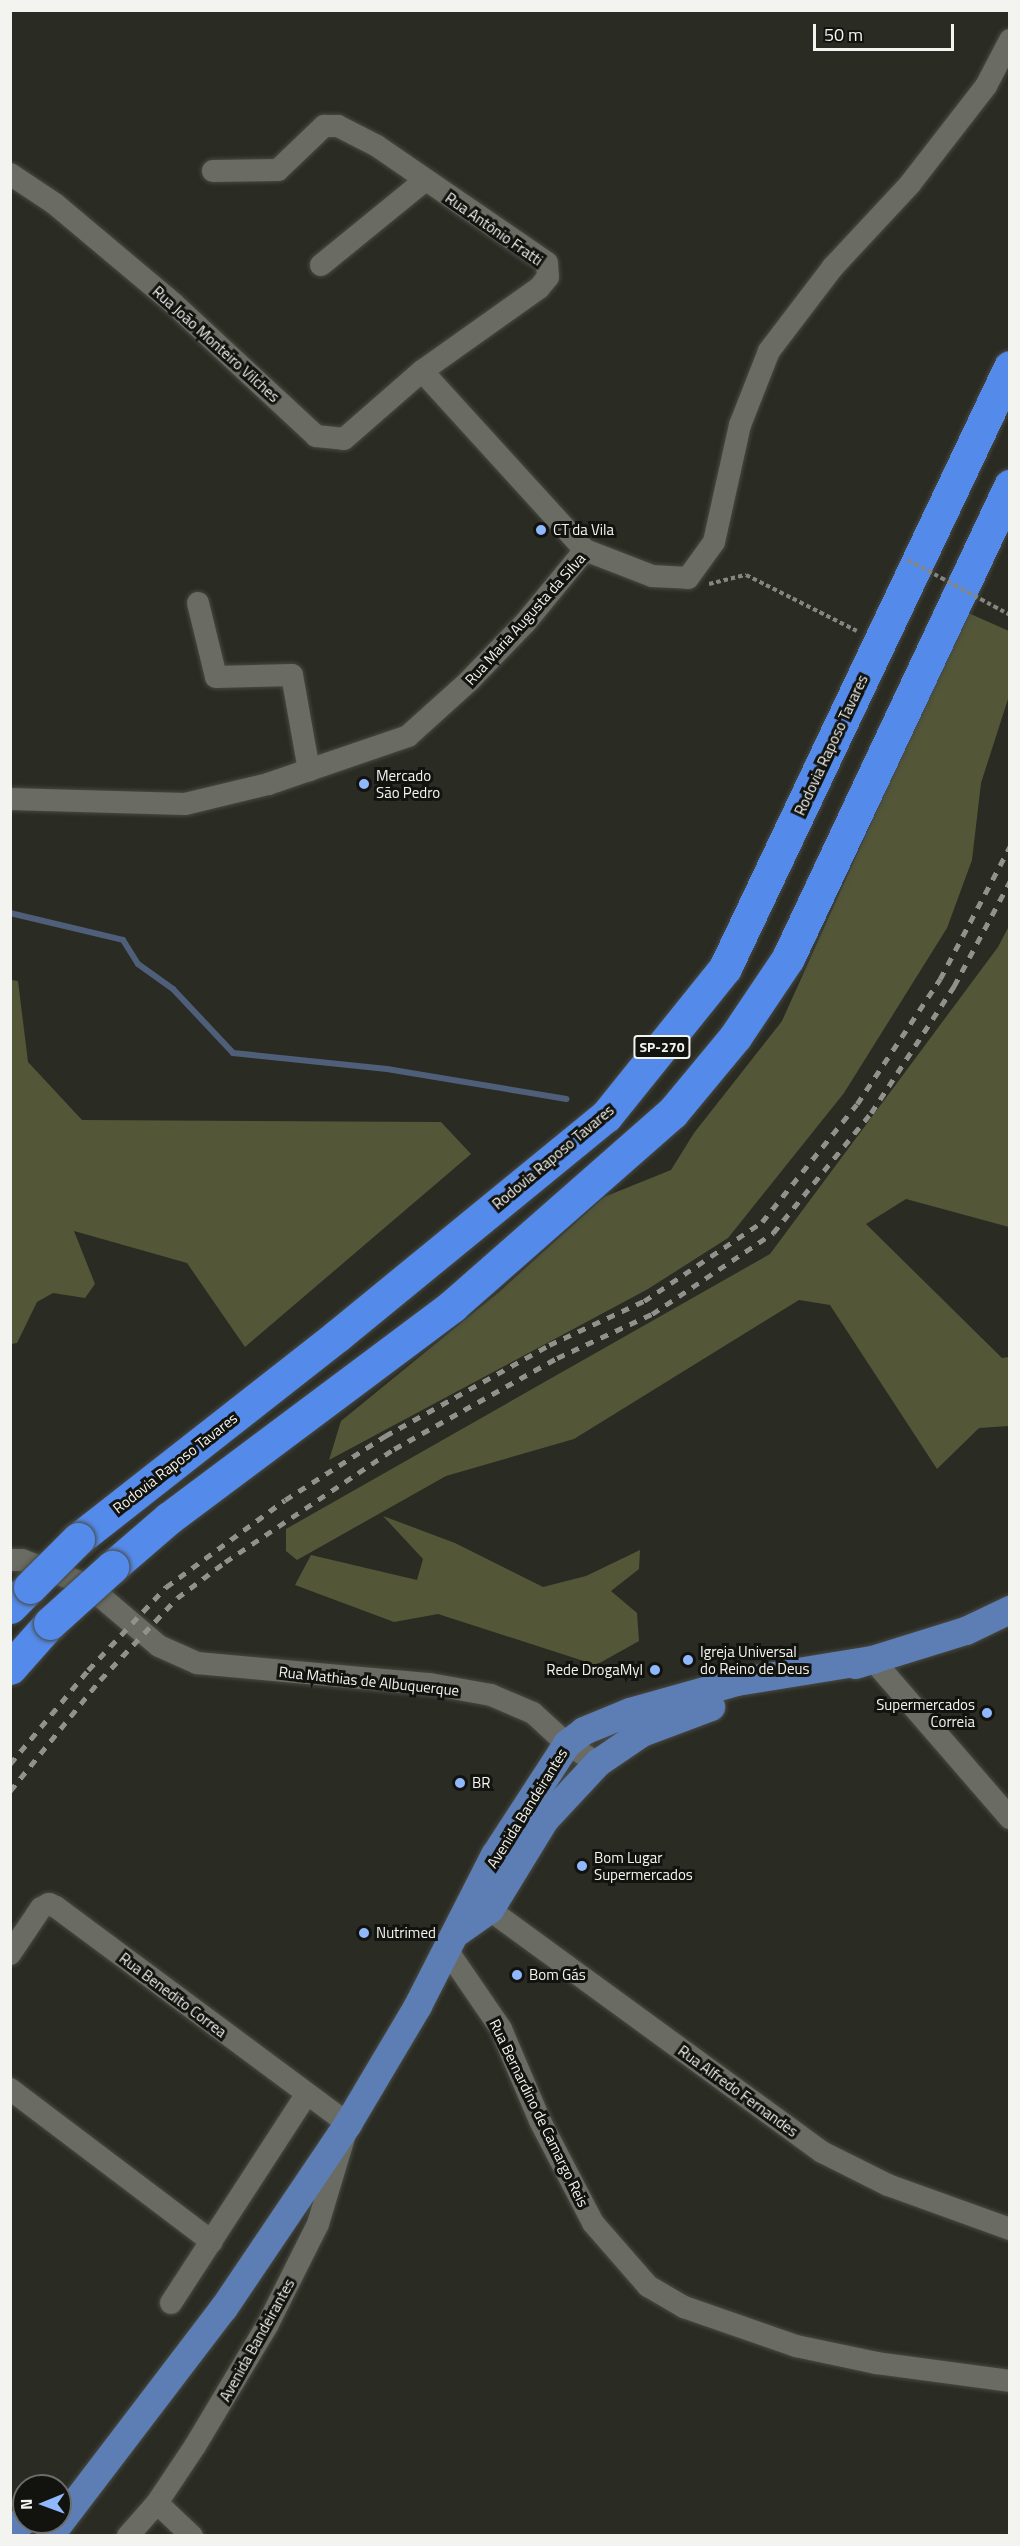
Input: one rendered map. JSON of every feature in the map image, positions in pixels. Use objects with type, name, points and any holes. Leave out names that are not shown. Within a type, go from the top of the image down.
[{"type":"highway","name":"Rodovia Raposo Tavares","points":[[20,1597],[78,1539],[338,1335],[606,1116],[717,977],[1010,367]]},
{"type":"highway","name":"SP-270","points":[[10,1668],[50,1623],[169,1518],[452,1305],[672,1113],[735,1037],[788,958],[1010,486]]},
{"type":"main road","name":"Avenida Bandeirantes","points":[[452,1942],[490,1910],[545,1820],[598,1763],[625,1742],[699,1710],[966,1631],[1010,1610]]},
{"type":"main road","name":"Avenida Bandeirantes","points":[[50,2535],[224,2308],[348,2124],[452,1942],[495,1855],[567,1744],[584,1731],[630,1712],[737,1682],[873,1660]]},
{"type":"main road","name":"Avenida Bandeirantes","points":[[72,2480],[148,2409]]},
{"type":"street","points":[[678,578],[714,542],[740,425],[769,351],[833,267],[910,184],[986,86],[1010,40]]},
{"type":"street","name":"Rua Antônio Fratti","points":[[213,171],[278,170],[324,126],[338,126],[377,146],[424,181],[547,263],[548,277],[422,371]]},
{"type":"street","name":"Rua João Monteiro Vilches","points":[[10,174],[55,204],[174,304],[316,436],[344,439],[422,371]]},
{"type":"street","points":[[321,265],[424,181]]},
{"type":"street","points":[[422,371],[585,549]]},
{"type":"street","name":"Rua Maria Augusta da Silva","points":[[10,799],[185,804],[309,770],[408,736],[470,681],[517,631],[585,549],[652,576],[678,578]]},
{"type":"street","points":[[198,603],[216,677],[292,675],[309,770]]},
{"type":"street","name":"Rua Mathias de Albuquerque","points":[[10,1560],[22,1560],[87,1585],[159,1646],[197,1663],[387,1680],[491,1695],[533,1713],[567,1744],[598,1763]]},
{"type":"street","points":[[873,1660],[1010,1818]]},
{"type":"street","name":"Rua Benedito Correa","points":[[10,1953],[41,1908],[49,1904],[56,1907],[348,2124]]},
{"type":"street","name":"Rua Alfredo Fernandes","points":[[490,1910],[822,2152],[888,2185],[1010,2229]]},
{"type":"street","name":"Rua Bernardino de Camargo Reis","points":[[452,1942],[501,2029],[540,2121],[594,2223],[648,2286],[684,2307],[796,2346],[877,2363],[1010,2381]]},
{"type":"street","points":[[10,2089],[212,2242]]},
{"type":"street","points":[[171,2303],[306,2095]]},
{"type":"street","name":"Avenida Bandeirantes","points":[[128,2535],[157,2503],[231,2392],[318,2224],[348,2124]]},
{"type":"street","points":[[157,2503],[192,2535]]},
{"type":"path","points":[[906,560],[1010,615]]},
{"type":"path","points":[[678,578],[701,585],[746,576],[864,632]]},
{"type":"green space","points":[[966,612],[1009,631],[1009,696],[981,783],[972,860],[947,928],[844,1093],[728,1238],[648,1289],[329,1460],[341,1421],[499,1292],[604,1197],[671,1170],[694,1133],[782,1021]]},
{"type":"green space","points":[[1009,926],[1009,1227],[906,1199],[866,1224],[1002,1358],[1009,1357],[1009,1426],[979,1428],[937,1469],[830,1305],[799,1300],[574,1439],[446,1476],[297,1560],[286,1551],[286,1529],[770,1254],[998,947]]},
{"type":"green space","points":[[11,980],[18,981],[28,1062],[82,1120],[441,1122],[471,1154],[245,1347],[187,1263],[74,1231],[95,1284],[85,1298],[53,1293],[37,1302],[17,1343],[11,1344]]},
{"type":"green space","points":[[383,1516],[455,1543],[543,1587],[586,1576],[640,1550],[639,1569],[611,1591],[637,1613],[639,1641],[596,1665],[438,1614],[394,1622],[295,1585],[311,1555],[417,1580],[423,1559]]},
{"type":"waterway","points":[[10,913],[123,940],[138,964],[173,989],[233,1053],[387,1069],[567,1099]]},
{"type":"railway","points":[[10,1764],[88,1670],[166,1587],[285,1500],[385,1436],[549,1345],[644,1301],[762,1222],[857,1104],[940,979],[1010,846]]},
{"type":"railway","points":[[10,1791],[100,1680],[177,1598],[225,1562],[394,1449],[557,1358],[652,1314],[773,1233],[871,1113],[954,986],[1010,881]]},
{"type":"place","name":"CT da Vila","points":[[541,530]]},
{"type":"place","name":"Mercado São Pedro","points":[[364,784]]},
{"type":"place","name":"Igreja Universal do Reino de Deus","points":[[688,1660]]},
{"type":"place","name":"Rede DrogaMyl","points":[[655,1670]]},
{"type":"place","name":"Supermercados Correia","points":[[987,1713]]},
{"type":"place","name":"BR","points":[[460,1783]]},
{"type":"place","name":"Bom Lugar Supermercados","points":[[582,1866]]},
{"type":"place","name":"Nutrimed","points":[[364,1933]]},
{"type":"place","name":"Bom Gás","points":[[517,1975]]}]
